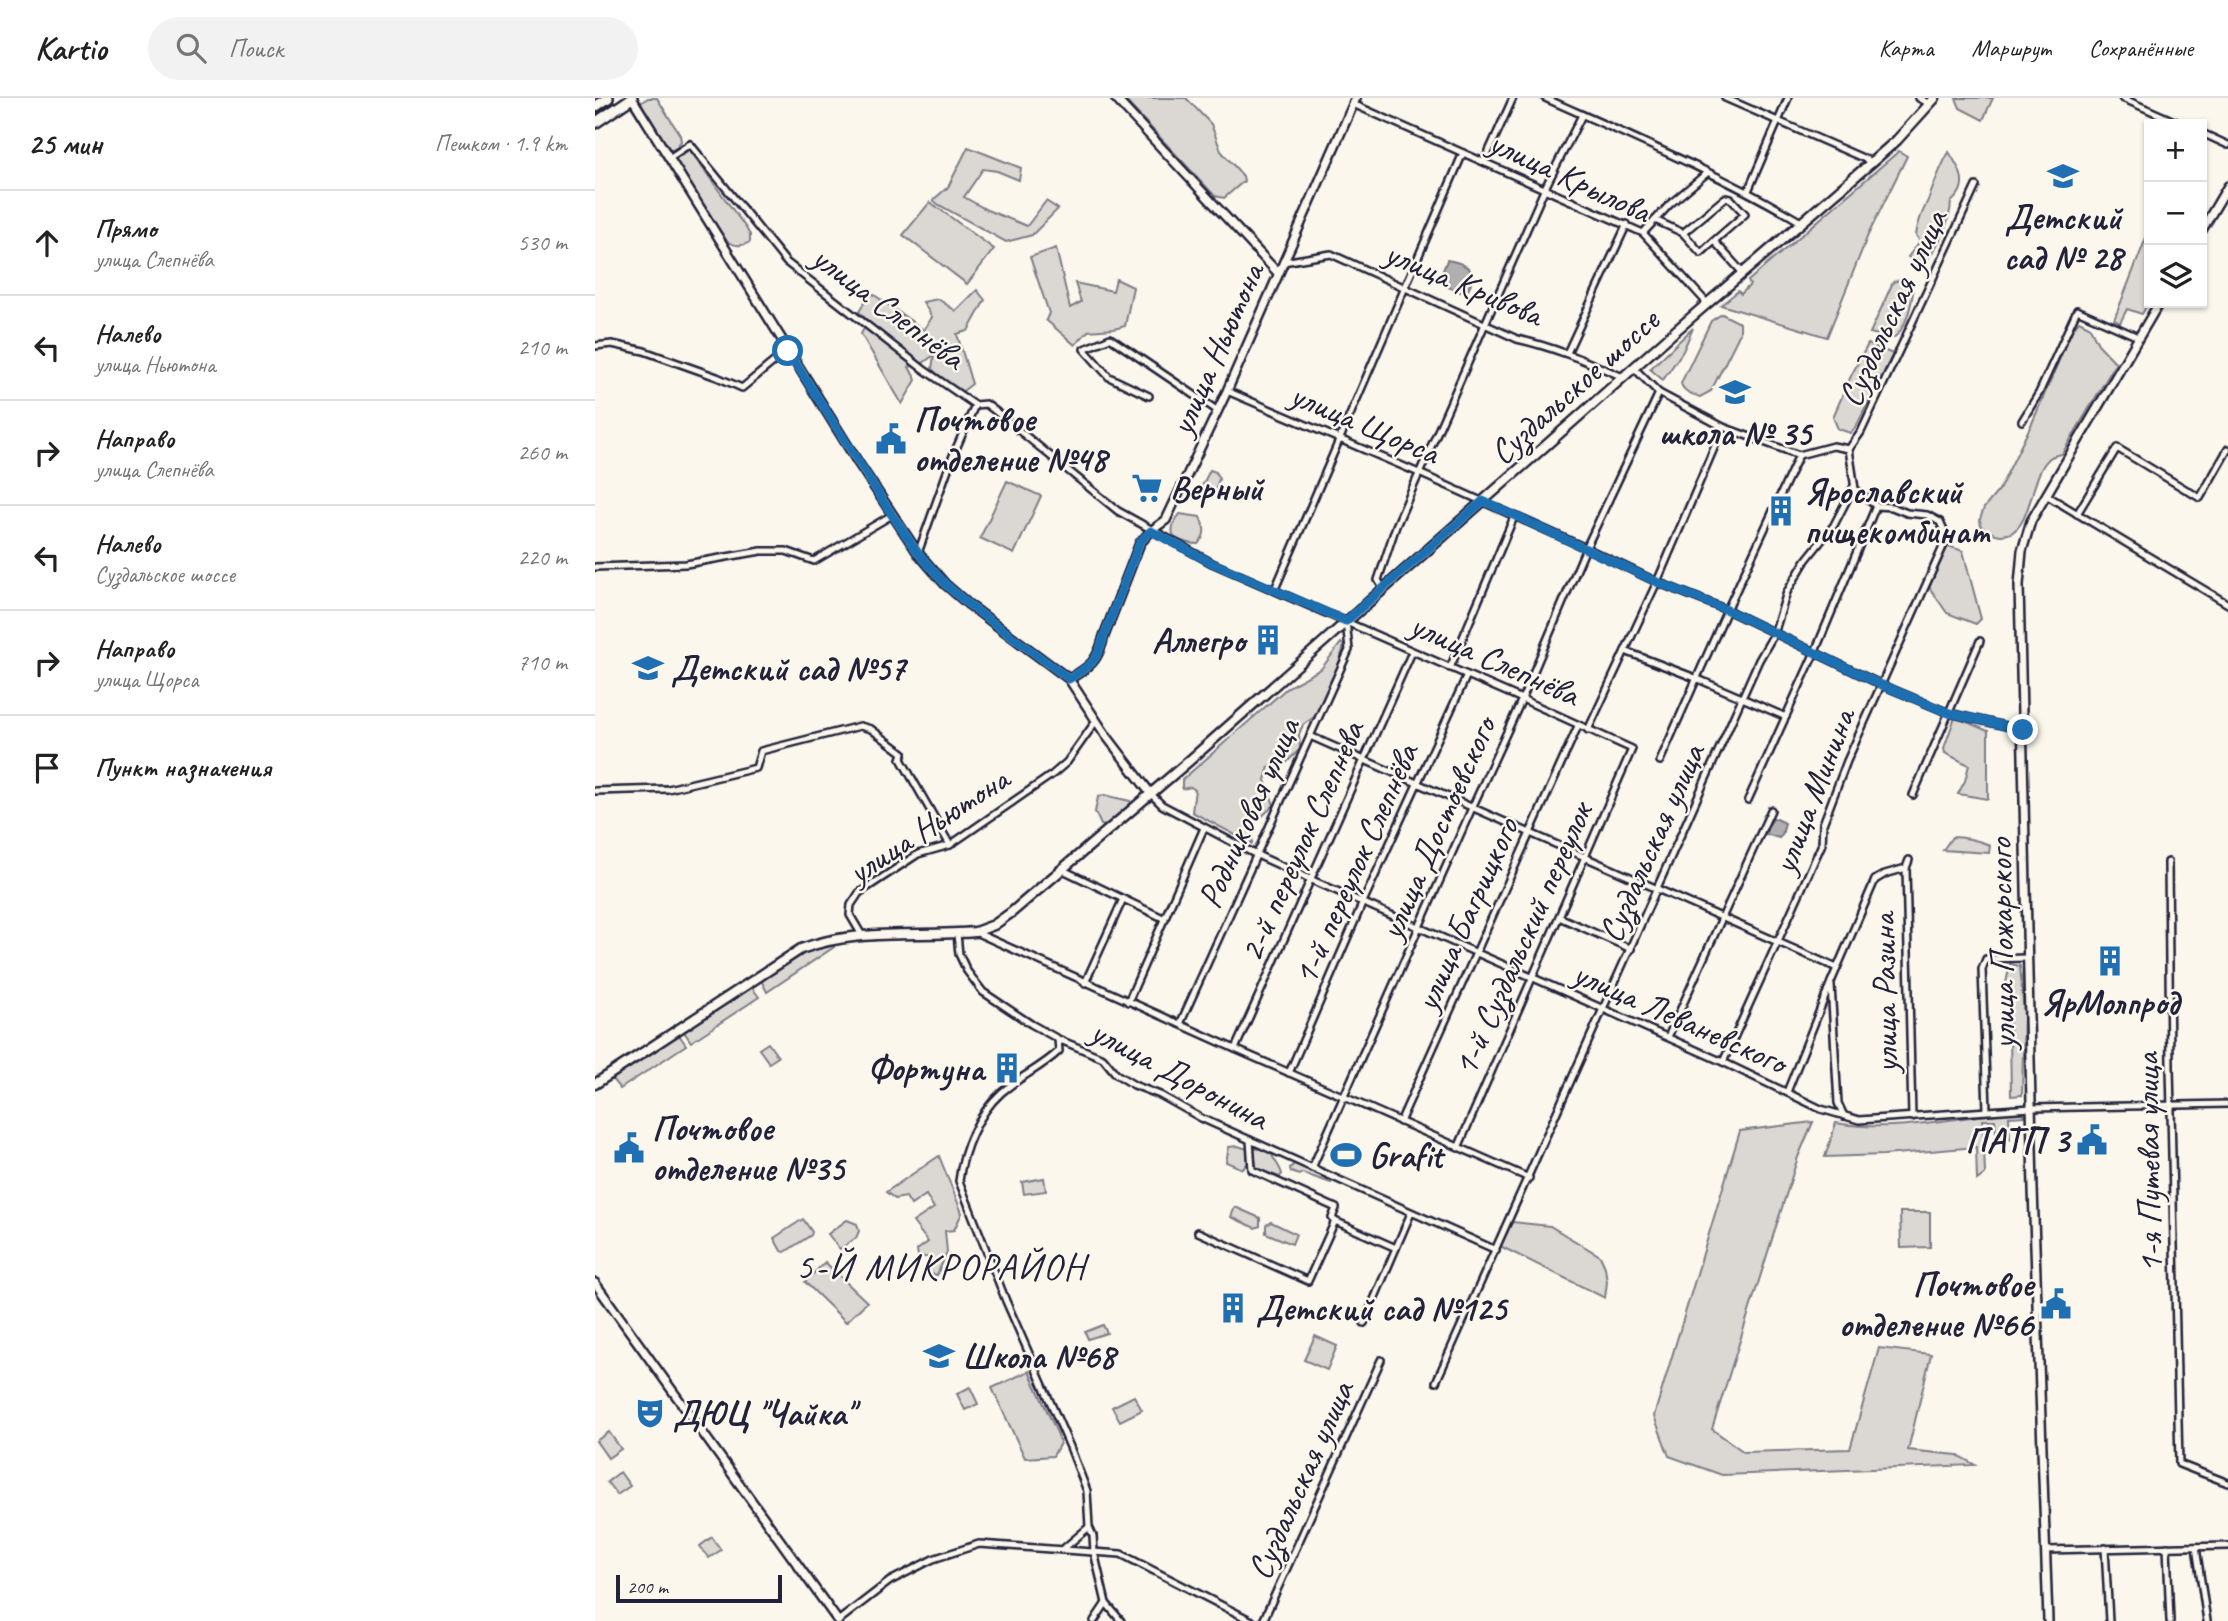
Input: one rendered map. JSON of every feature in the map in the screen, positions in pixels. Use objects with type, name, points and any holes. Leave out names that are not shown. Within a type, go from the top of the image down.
[{"type":"main road","points":[[595,123],[632,98]]},
{"type":"main road","name":"Суздальское шоссе","points":[[975,932],[994,925],[1012,912],[1151,794],[1742,272],[1897,141],[1933,101]]},
{"type":"main road","points":[[863,937],[975,932]]},
{"type":"main road","name":"улица Ньютона","points":[[595,1084],[801,949],[823,941],[863,937]]},
{"type":"street","points":[[632,98],[788,351],[918,553],[945,584],[968,604],[1069,679],[1096,722],[1151,794]]},
{"type":"street","points":[[1115,98],[1278,273]]},
{"type":"street","points":[[1484,162],[1513,98]]},
{"type":"street","points":[[1545,98],[1748,191],[1801,222]]},
{"type":"street","points":[[1725,98],[1872,162]]},
{"type":"street","points":[[1748,191],[1788,98]]},
{"type":"street","points":[[1919,98],[1933,101]]},
{"type":"street","points":[[2122,98],[2170,119]]},
{"type":"street","points":[[601,101],[608,114]]},
{"type":"street","name":"улица Ньютона","points":[[1069,679],[1092,664],[1100,651],[1140,542],[1166,520],[1218,411],[1355,101]]},
{"type":"street","name":"улица Крылова","points":[[1355,101],[1462,153],[1643,233],[1707,303]]},
{"type":"street","points":[[1383,588],[1378,580],[1396,526],[1545,188],[1582,115]]},
{"type":"street","points":[[2207,135],[2228,145]]},
{"type":"street","name":"улица Слепнёва","points":[[669,158],[690,144],[786,262],[923,369],[975,405],[986,404],[1118,511],[1212,563],[1632,749]]},
{"type":"street","points":[[1275,589],[1462,153]]},
{"type":"street","points":[[1643,233],[1669,204],[1707,173]]},
{"type":"street","name":"Суздальская улица","points":[[1849,449],[1861,432],[1976,186]]},
{"type":"street","points":[[2207,222],[2228,186]]},
{"type":"street","points":[[1731,199],[1741,188]]},
{"type":"street","points":[[1655,219],[1683,233],[1701,253],[1745,214],[1731,199],[1725,198],[1683,233]]},
{"type":"street","points":[[1567,353],[1627,224]]},
{"type":"street","points":[[1714,242],[1742,272]]},
{"type":"street","name":"улица Кривова","points":[[1283,262],[1331,254],[1517,339],[1543,344],[1623,377]]},
{"type":"street","name":"улица Пожарского","points":[[2048,1621],[2031,1108],[2019,585],[2022,551],[2031,521],[2156,308]]},
{"type":"street","points":[[2022,421],[2039,393],[2077,310],[2138,337]]},
{"type":"street","points":[[1149,396],[1109,377],[1084,349],[1110,338],[1218,411]]},
{"type":"street","points":[[595,346],[612,344],[644,351],[742,388],[788,351]]},
{"type":"street","points":[[1633,368],[1659,393],[1723,427],[1799,455],[1833,446],[1849,449],[1855,489],[1876,506],[1815,654],[1748,800]]},
{"type":"street","name":"улица Щорса","points":[[1227,391],[1483,501],[1657,582],[1727,610],[1882,685],[1949,713],[2023,730]]},
{"type":"street","name":"улица Достоевского","points":[[1312,1168],[1522,699],[1586,548],[1659,393]]},
{"type":"street","points":[[918,553],[952,458],[975,405]]},
{"type":"street","points":[[1588,730],[1657,582],[1723,427]]},
{"type":"street","points":[[2077,514],[2117,448],[2200,498],[2228,449]]},
{"type":"street","points":[[1661,761],[1799,455]]},
{"type":"street","name":"Суздальская улица","points":[[1436,1382],[1759,660],[1774,634],[1787,592],[1806,560],[1834,526],[1854,486]]},
{"type":"street","points":[[2046,495],[2228,604]]},
{"type":"street","name":"улица Минина","points":[[1723,1062],[1822,844],[1823,824],[1847,761],[1947,538],[1940,522],[1927,515],[1876,506]]},
{"type":"street","points":[[595,567],[686,564],[761,551],[786,551],[814,561],[892,515]]},
{"type":"street","points":[[1450,668],[1514,517]]},
{"type":"street","name":"Родниковая улица","points":[[1180,1024],[1349,650],[1346,621]]},
{"type":"street","points":[[1913,795],[1980,641]]},
{"type":"street","points":[[1625,651],[1786,717]]},
{"type":"street","name":"2-й переулок Слепнева","points":[[1235,1049],[1412,652]]},
{"type":"street","name":"1-й переулок Слепнёва","points":[[1289,1073],[1363,902],[1467,675]]},
{"type":"street","name":"улица Ньютона","points":[[863,937],[849,915],[851,905],[859,893],[918,854],[950,845],[1053,774],[1067,762],[1096,722]]},
{"type":"street","points":[[595,792],[667,789],[756,768],[761,751],[860,726],[871,729],[903,753],[901,759],[950,845]]},
{"type":"street","name":"улица Багрицкого","points":[[1400,1122],[1578,726]]},
{"type":"street","points":[[1310,736],[1837,968]]},
{"type":"street","name":"1-й Суздальский переулок","points":[[1458,1148],[1632,749]]},
{"type":"street","name":"улица Леваневского","points":[[1151,794],[1163,805],[1255,854],[1668,1037],[1821,1109],[1844,1116],[1859,1120],[2031,1108],[2228,1104]]},
{"type":"street","points":[[1668,1037],[1771,810]]},
{"type":"street","points":[[1128,1002],[1204,828]]},
{"type":"street","points":[[1787,1092],[1875,880],[1906,867],[1909,860]]},
{"type":"street","name":"1-я Путевая улица","points":[[2168,862],[2179,1464],[2228,1483]]},
{"type":"street","name":"улица Разина","points":[[1906,867],[1912,1117]]},
{"type":"street","points":[[1063,870],[1165,919]]},
{"type":"street","points":[[1085,983],[1123,899]]},
{"type":"street","points":[[1559,917],[1631,949]]},
{"type":"street","name":"улица Доронина","points":[[975,932],[1529,1178]]},
{"type":"street","name":"улица Доронина","points":[[957,934],[959,954],[967,971],[983,992],[1008,1011],[1058,1039],[1103,1058],[1116,1074],[1134,1085],[1160,1095],[1201,1118],[1496,1250]]},
{"type":"street","points":[[1987,1110],[1982,969],[1986,959],[2027,958]]},
{"type":"street","points":[[1831,982],[1838,1102],[1844,1116]]},
{"type":"street","points":[[1058,1039],[1059,1051],[1002,1092],[986,1109],[975,1129],[961,1167],[959,1181],[1087,1491],[1089,1527],[1106,1603],[1121,1621]]},
{"type":"street","points":[[1250,1140],[1252,1170],[1336,1208],[1332,1218],[1335,1221],[1396,1248]]},
{"type":"street","points":[[1364,1323],[1411,1213]]},
{"type":"street","points":[[1198,1232],[1308,1281],[1335,1221]]},
{"type":"street","points":[[595,1283],[838,1621]]},
{"type":"street","name":"Суздальская улица","points":[[1263,1621],[1381,1360]]},
{"type":"street","points":[[1062,1550],[1089,1527]]},
{"type":"street","name":"Суздальская улица","points":[[838,1621],[890,1581],[933,1559],[979,1544],[1121,1554],[1252,1621]]},
{"type":"street","points":[[2045,1550],[2228,1546]]},
{"type":"street","points":[[2167,1547],[2171,1621]]},
{"type":"street","points":[[2196,1547],[2207,1621]]},
{"type":"street","points":[[2105,1548],[2109,1621]]},
{"type":"street","points":[[1094,1621],[1106,1603]]},
{"type":"shaded area","points":[[648,98],[657,98],[680,135],[681,141],[674,150],[668,148],[640,103]]},
{"type":"shaded area","points":[[1123,98],[1186,98],[1211,124],[1221,151],[1243,176],[1244,181],[1224,198],[1215,196]]},
{"type":"shaded area","points":[[1956,98],[1993,98],[1983,120],[1960,108]]},
{"type":"shaded area","points":[[968,147],[1021,168],[1019,180],[997,171],[983,169],[964,197],[987,210],[1027,226],[1046,201],[1058,209],[1032,235],[1006,242],[939,205],[933,200],[948,187]]},
{"type":"shaded area","points":[[689,149],[746,228],[750,242],[738,245],[726,241],[674,160]]},
{"type":"shaded area","points":[[1899,151],[1907,156],[1868,235],[1827,337],[1721,305],[1738,291],[1741,294],[1750,285],[1748,281]]},
{"type":"shaded area","points":[[1949,152],[1962,177],[1961,190],[1951,202],[1946,225],[1936,247],[1927,260],[1915,261],[1908,257],[1920,241],[1916,235],[1919,221]]},
{"type":"shaded area","points":[[930,202],[994,249],[967,284],[903,235]]},
{"type":"shaded area","points":[[2144,243],[2145,308],[2142,314],[2127,309],[2120,323],[2114,320]]},
{"type":"shaded area","points":[[1056,248],[1070,308],[1081,302],[1075,283],[1113,291],[1116,279],[1133,287],[1125,326],[1088,331],[1075,345],[1046,320],[1049,313],[1030,257]]},
{"type":"shaded area","points":[[1447,260],[1464,265],[1471,272],[1468,290],[1460,292],[1446,286],[1442,273]]},
{"type":"shaded area","points":[[1902,279],[1913,292],[1901,330],[1893,338],[1870,333],[1893,282]]},
{"type":"shaded area","points":[[977,290],[985,300],[968,331],[957,334],[972,384],[959,394],[932,369],[934,355],[923,363],[909,367],[916,380],[902,404],[861,334],[868,321],[859,312],[870,292],[924,330],[932,317],[923,302],[938,299],[956,311]]},
{"type":"shaded area","points":[[1722,314],[1740,323],[1740,333],[1711,391],[1700,397],[1686,391],[1681,383],[1711,321]]},
{"type":"shaded area","points":[[2079,321],[2089,326],[2098,344],[2116,363],[2062,454],[2051,457],[2044,465],[2019,525],[2012,533],[1993,533],[1981,527],[1980,519],[1984,508],[1999,490],[2033,421],[2072,330]]},
{"type":"shaded area","points":[[1693,328],[1683,351],[1663,380],[1650,369]]},
{"type":"shaded area","points":[[1868,344],[1893,354],[1851,433],[1838,429],[1833,417]]},
{"type":"shaded area","points":[[1210,470],[1216,472],[1219,479],[1215,491],[1209,495],[1203,492],[1202,486]]},
{"type":"shaded area","points":[[1007,481],[1041,496],[1014,554],[980,538]]},
{"type":"shaded area","points":[[1180,514],[1200,517],[1204,531],[1198,544],[1174,538],[1173,525]]},
{"type":"shaded area","points":[[1948,546],[1963,551],[1981,619],[1976,624],[1947,613],[1929,587]]},
{"type":"shaded area","points":[[1341,643],[1344,646],[1335,676],[1317,715],[1303,725],[1299,734],[1300,749],[1284,765],[1269,767],[1265,780],[1274,805],[1253,825],[1252,844],[1192,812],[1195,790],[1191,787],[1182,789],[1182,780],[1288,687],[1321,669]]},
{"type":"shaded area","points":[[1955,717],[1988,731],[1988,799],[1958,794],[1969,765],[1945,753],[1944,748]]},
{"type":"shaded area","points":[[1104,795],[1130,801],[1132,804],[1104,826],[1095,812],[1098,797]]},
{"type":"shaded area","points":[[1773,819],[1785,823],[1779,838],[1766,834]]},
{"type":"shaded area","points":[[1952,837],[1990,845],[1989,853],[1943,850]]},
{"type":"shaded area","points":[[832,941],[834,947],[767,992],[761,980],[806,950]]},
{"type":"shaded area","points":[[2010,964],[2020,966],[2024,1014],[2022,1095],[2011,1096],[2006,983]]},
{"type":"shaded area","points":[[750,985],[759,997],[691,1042],[682,1029]]},
{"type":"shaded area","points":[[677,1032],[686,1045],[620,1089],[611,1078]]},
{"type":"shaded area","points":[[768,1043],[778,1057],[769,1063],[759,1049]]},
{"type":"shaded area","points":[[2021,1112],[2026,1116],[2009,1117],[2010,1139],[1996,1133],[1995,1120],[1983,1120],[1985,1174],[1977,1180],[1976,1147],[1825,1157],[1836,1123],[1859,1126],[1905,1125]]},
{"type":"shaded area","points":[[1813,1122],[1798,1157],[1712,1429],[1744,1452],[1850,1449],[1879,1348],[1931,1354],[1908,1450],[1957,1455],[1975,1465],[1722,1475],[1669,1456],[1654,1416],[1740,1131]]},
{"type":"shaded area","points":[[1229,1147],[1247,1149],[1248,1163],[1243,1169],[1226,1162]]},
{"type":"shaded area","points":[[1263,1148],[1271,1152],[1281,1171],[1280,1177],[1257,1169],[1253,1149]]},
{"type":"shaded area","points":[[939,1156],[962,1213],[954,1230],[945,1231],[947,1252],[937,1275],[926,1273],[932,1258],[918,1256],[917,1250],[928,1242],[913,1222],[934,1208],[926,1195],[911,1205],[906,1197],[895,1199],[886,1192]]},
{"type":"shaded area","points":[[1295,1163],[1333,1180],[1331,1183],[1291,1172],[1290,1168]]},
{"type":"shaded area","points":[[1044,1178],[1046,1191],[1024,1194],[1022,1182]]},
{"type":"shaded area","points":[[1235,1207],[1260,1218],[1260,1226],[1255,1228],[1231,1217]]},
{"type":"shaded area","points":[[1900,1212],[1930,1212],[1930,1247],[1901,1248]]},
{"type":"shaded area","points":[[803,1219],[812,1232],[811,1235],[785,1252],[781,1251],[774,1238]]},
{"type":"shaded area","points":[[847,1220],[857,1224],[859,1231],[856,1238],[840,1249],[828,1234]]},
{"type":"shaded area","points":[[1271,1222],[1296,1234],[1292,1244],[1266,1233],[1266,1225]]},
{"type":"shaded area","points":[[1512,1222],[1550,1226],[1600,1256],[1607,1282],[1605,1298],[1500,1246]]},
{"type":"shaded area","points":[[825,1262],[867,1302],[846,1322],[805,1282]]},
{"type":"shaded area","points":[[1103,1325],[1107,1333],[1088,1339],[1085,1332]]},
{"type":"shaded area","points":[[1315,1336],[1337,1346],[1327,1370],[1304,1360]]},
{"type":"shaded area","points":[[1029,1371],[1058,1435],[1060,1443],[1053,1456],[1025,1458],[992,1388]]},
{"type":"shaded area","points":[[970,1387],[978,1404],[965,1410],[957,1394]]},
{"type":"shaded area","points":[[1134,1396],[1142,1410],[1120,1421],[1112,1407]]},
{"type":"shaded area","points":[[609,1432],[621,1449],[608,1458],[596,1441]]},
{"type":"shaded area","points":[[620,1472],[630,1486],[617,1495],[607,1482]]},
{"type":"shaded area","points":[[712,1537],[721,1550],[709,1558],[700,1546]]},
{"type":"place","name":"Детский сад № 28","points":[[2063,176]]},
{"type":"place","name":"школа № 35","points":[[1735,392]]},
{"type":"place","name":"Почтовое отделение №48","points":[[891,439]]},
{"type":"place","name":"Верный","points":[[1147,488]]},
{"type":"place","name":"Ярославский пищекомбинат","points":[[1781,511]]},
{"type":"place","name":"Аллегро","points":[[1268,640]]},
{"type":"place","name":"Детский сад №57","points":[[648,668]]},
{"type":"place","name":"ЯрМолпрод","points":[[2110,961]]},
{"type":"place","name":"Фортуна","points":[[1007,1068]]},
{"type":"place","name":"ПАТП 3","points":[[2092,1140]]},
{"type":"place","name":"Почтовое отделение №35","points":[[629,1148]]},
{"type":"place","name":"Grafit","points":[[1346,1155]]},
{"type":"place","name":"Почтовое отделение №66","points":[[2056,1304]]},
{"type":"place","name":"Детский сад №125","points":[[1233,1308]]},
{"type":"place","name":"Школа №68","points":[[939,1356]]},
{"type":"place","name":"ДЮЦ \"Чайка\"","points":[[650,1413]]},
{"type":"district","name":"5-Й МИКРОРАЙОН","points":[[941,1266]]},
{"type":"route","points":[[788,351],[918,553],[945,584],[968,604],[1069,679],[1092,664],[1100,651],[1140,542],[1151,531],[1212,563],[1346,621],[1483,501],[1657,582],[1727,610],[1882,685],[1949,713],[2023,730]]}]
